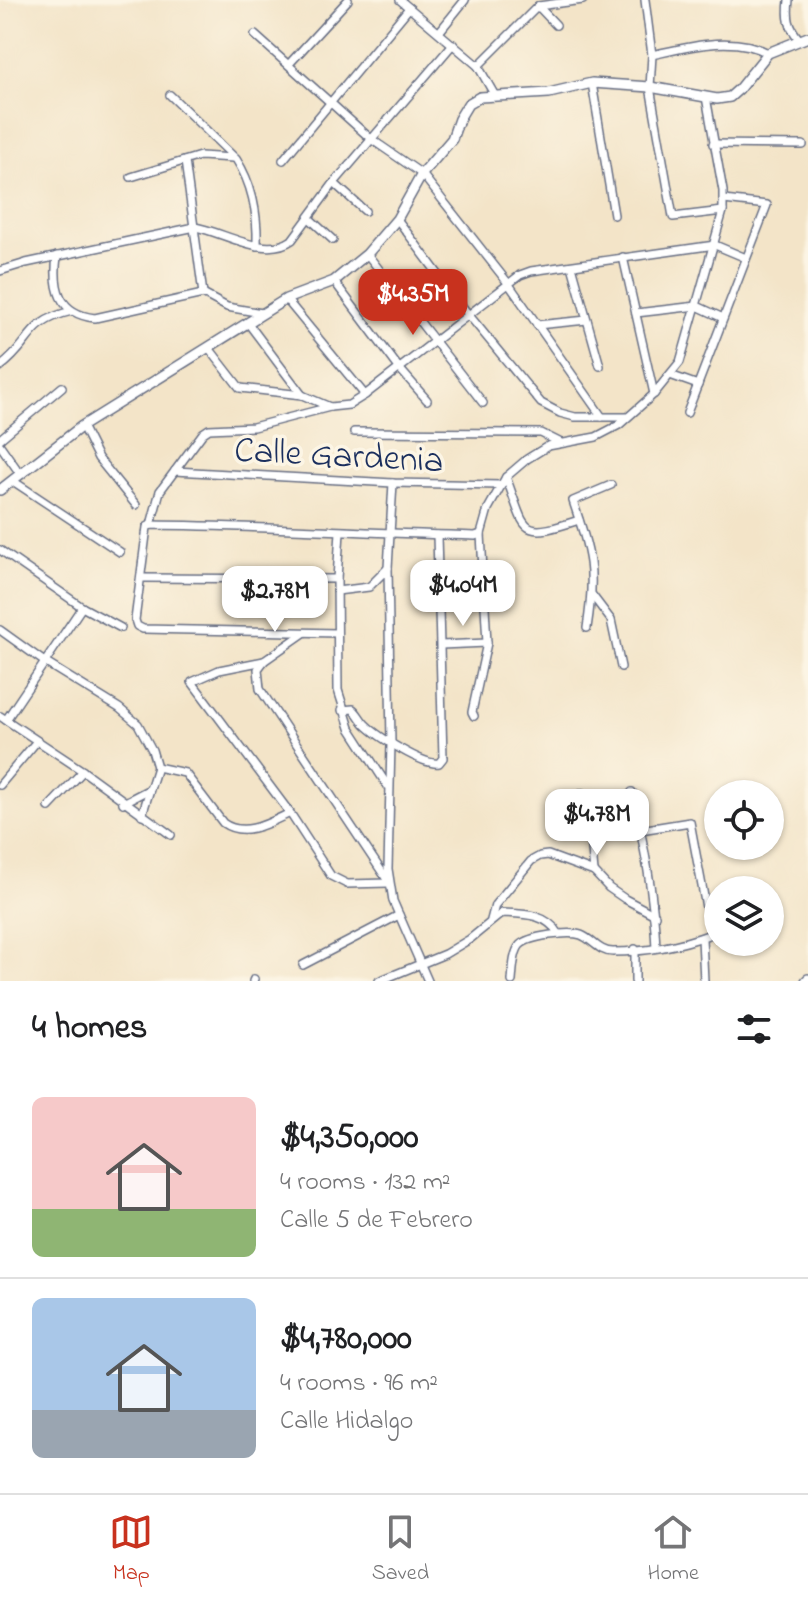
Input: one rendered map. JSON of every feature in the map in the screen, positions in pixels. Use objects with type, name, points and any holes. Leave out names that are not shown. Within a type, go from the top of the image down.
[{"type":"street","points":[[290,63],[348,0]]},
{"type":"street","points":[[400,0],[478,66],[494,94]]},
{"type":"street","points":[[440,31],[465,0]]},
{"type":"street","points":[[478,66],[538,6],[583,0]]},
{"type":"street","points":[[645,0],[652,55],[650,87],[673,217],[723,211]]},
{"type":"street","points":[[789,0],[787,17],[792,31],[804,38]]},
{"type":"street","points":[[538,6],[556,25]]},
{"type":"street","points":[[283,160],[409,8]]},
{"type":"street","points":[[255,35],[290,63],[371,139],[422,174],[508,283],[602,417]]},
{"type":"street","points":[[0,490],[82,426],[286,299],[334,281],[367,254],[397,219],[422,174],[452,139],[468,104],[480,97],[549,93],[592,83],[650,87],[717,99],[730,97],[768,53],[804,38]]},
{"type":"street","points":[[0,271],[195,227],[214,230],[257,246],[284,245],[453,44]]},
{"type":"street","points":[[652,55],[711,44],[752,47],[768,53]]},
{"type":"street","points":[[592,83],[614,215]]},
{"type":"street","points":[[170,95],[236,159],[243,170],[255,205],[257,246]]},
{"type":"street","points":[[474,716],[472,712],[487,643],[481,534],[488,509],[501,485],[527,459],[548,446],[596,437],[619,425],[654,394],[680,362],[723,211],[724,200],[706,97]]},
{"type":"street","points":[[713,144],[803,145]]},
{"type":"street","points":[[131,177],[213,155],[236,159]]},
{"type":"street","points":[[185,161],[203,294]]},
{"type":"street","points":[[334,183],[365,211]]},
{"type":"street","points":[[687,413],[767,205],[724,200]]},
{"type":"street","points":[[309,218],[333,240]]},
{"type":"street","points":[[397,219],[468,314],[541,403],[575,417],[626,417]]},
{"type":"street","points":[[337,633],[143,629],[137,626],[135,620],[145,533],[151,525],[160,491],[209,429],[253,427],[349,405],[508,283],[531,271],[715,245],[746,258]]},
{"type":"street","points":[[367,254],[483,403]]},
{"type":"street","points":[[57,256],[56,289],[72,311],[84,317],[95,318],[203,294],[227,307],[262,313]]},
{"type":"street","points":[[623,257],[654,394]]},
{"type":"street","points":[[572,266],[600,366]]},
{"type":"street","points":[[334,281],[427,400]]},
{"type":"street","points":[[286,299],[365,395]]},
{"type":"street","points":[[636,313],[697,306],[723,318]]},
{"type":"street","points":[[0,367],[42,321],[72,311]]},
{"type":"street","points":[[537,325],[587,320]]},
{"type":"street","points":[[248,323],[302,395]]},
{"type":"street","points":[[209,348],[240,388],[302,395],[330,407]]},
{"type":"street","points":[[670,375],[698,385]]},
{"type":"street","points":[[62,387],[0,442],[17,478],[120,552]]},
{"type":"street","points":[[82,426],[98,458],[136,505]]},
{"type":"street","points":[[354,432],[541,433],[561,443]]},
{"type":"street","name":"Calle Gardenia","points":[[175,471],[393,483],[501,485]]},
{"type":"street","points":[[506,477],[524,525],[534,532],[579,520]]},
{"type":"street","points":[[389,883],[391,743],[388,568],[393,483]]},
{"type":"street","points":[[587,628],[592,572],[588,545],[573,501],[611,485]]},
{"type":"street","points":[[151,525],[481,534]]},
{"type":"street","points":[[340,532],[337,579],[338,690],[350,728],[389,787]]},
{"type":"street","points":[[342,710],[353,709],[366,725],[391,743],[430,764],[439,763],[443,758],[437,535]]},
{"type":"street","points":[[0,550],[82,607],[121,628]]},
{"type":"street","points":[[337,591],[369,587],[388,568]]},
{"type":"street","points":[[142,578],[337,579]]},
{"type":"street","points":[[592,595],[611,620],[621,667]]},
{"type":"street","points":[[82,607],[46,663],[3,718],[171,835]]},
{"type":"street","points":[[0,630],[119,708],[138,724],[157,767],[142,815]]},
{"type":"street","points":[[304,633],[264,661],[258,669],[260,689],[389,883],[399,915],[428,981]]},
{"type":"street","points":[[441,645],[487,643]]},
{"type":"street","points":[[264,661],[219,670],[192,682],[290,813],[331,876],[347,884],[389,883]]},
{"type":"street","points":[[0,785],[37,741]]},
{"type":"street","points":[[157,767],[178,770],[190,778],[223,823],[231,828],[261,827],[290,813]]},
{"type":"street","points":[[49,807],[83,771]]},
{"type":"street","points":[[123,803],[148,790]]},
{"type":"street","points":[[632,792],[655,915],[656,948]]},
{"type":"street","points":[[582,793],[594,872]]},
{"type":"street","points":[[512,981],[520,945],[559,934],[584,936],[606,951],[656,948],[711,934],[690,822],[591,838]]},
{"type":"street","points":[[491,920],[495,905],[531,861],[548,855],[594,872],[609,888],[655,915]]},
{"type":"street","points":[[379,981],[445,954],[470,939],[502,913],[540,916],[553,925],[559,934]]},
{"type":"street","points":[[303,965],[399,915]]},
{"type":"street","points":[[702,938],[704,981]]},
{"type":"street","points":[[635,949],[635,981]]}]
